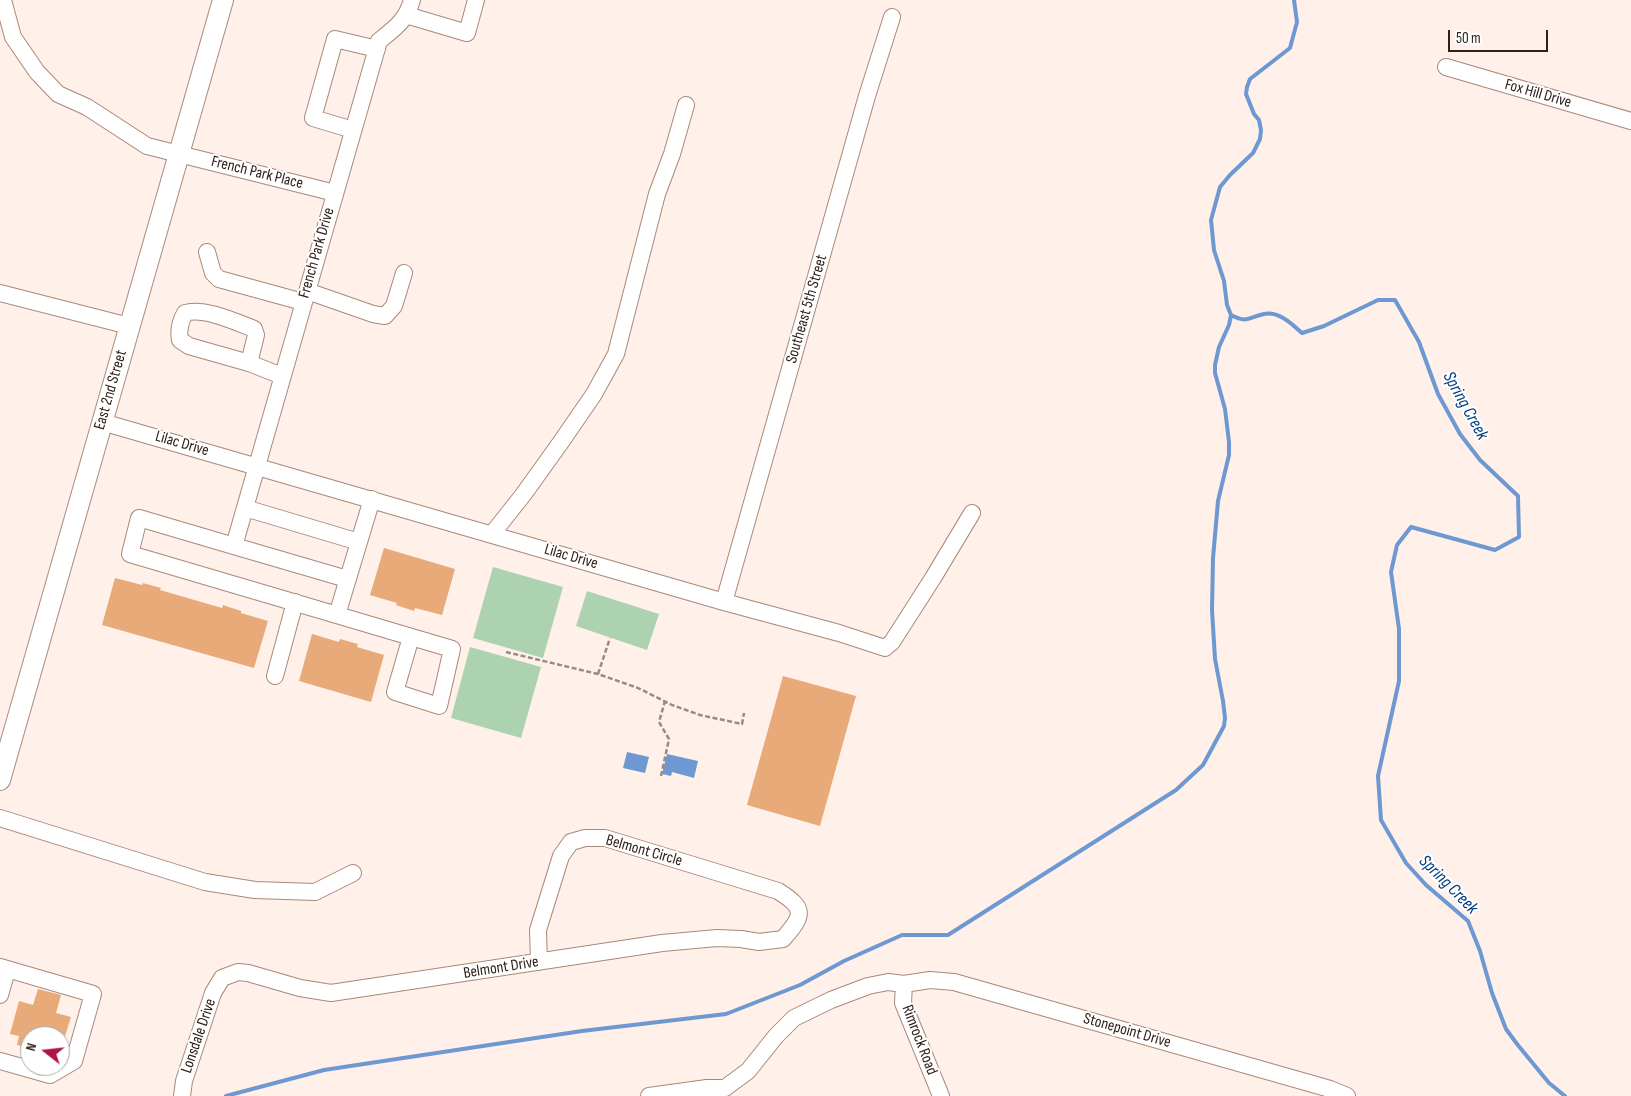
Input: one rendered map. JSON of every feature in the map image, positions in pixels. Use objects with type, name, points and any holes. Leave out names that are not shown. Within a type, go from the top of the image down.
[{"type":"main road","name":"East 2nd Street","points":[[0,780],[223,0]]},
{"type":"street","name":"French Park Place","points":[[3,0],[13,37],[37,72],[58,94],[87,107],[147,146],[335,193]]},
{"type":"street","points":[[353,130],[313,118],[335,39],[378,45],[401,23],[409,7],[467,33],[476,0]]},
{"type":"street","name":"Southeast 5th Street","points":[[724,602],[864,106],[892,17]]},
{"type":"street","name":"French Park Drive","points":[[234,546],[378,45]]},
{"type":"street","name":"Fox Hill Drive","points":[[1446,67],[1631,121]]},
{"type":"street","points":[[492,534],[561,442],[594,394],[616,354],[658,194],[686,105]]},
{"type":"street","points":[[207,252],[213,273],[219,280],[305,297],[385,316],[394,306],[404,273]]},
{"type":"street","points":[[0,293],[129,326]]},
{"type":"street","points":[[249,363],[256,335],[254,329],[209,313],[192,311],[186,313],[180,323],[178,334],[180,340],[189,346],[249,363],[282,376]]},
{"type":"street","name":"Lilac Drive","points":[[102,422],[724,602],[839,633],[885,648],[892,642],[972,513]]},
{"type":"street","points":[[337,615],[372,499]]},
{"type":"street","points":[[245,508],[359,542]]},
{"type":"street","points":[[348,579],[139,518],[130,554],[452,649],[439,706],[395,692],[411,637]]},
{"type":"street","points":[[275,676],[295,602]]},
{"type":"street","points":[[0,818],[205,882],[255,890],[315,892],[353,873]]},
{"type":"street","name":"Belmont Circle","points":[[538,962],[538,930],[561,856],[571,842],[586,838],[604,838],[778,891],[793,900],[799,910],[797,922],[783,939]]},
{"type":"street","name":"Belmont Drive","points":[[222,978],[238,972],[248,973],[300,988],[331,993],[662,943],[717,938],[741,938],[759,942],[783,939]]},
{"type":"street","points":[[0,995],[4,968],[93,994],[74,1061],[50,1075],[0,1060]]},
{"type":"street","name":"Lonsdale Drive","points":[[182,1096],[184,1081],[196,1044],[213,994],[222,978]]},
{"type":"street","name":"Stonepoint Drive","points":[[727,1092],[794,1018],[831,1000],[868,986],[888,982],[904,984],[930,980],[954,982],[1330,1089],[1347,1096]]},
{"type":"street","name":"Rimrock Road","points":[[904,984],[903,1003],[941,1096]]},
{"type":"street","points":[[649,1096],[707,1088],[727,1092]]},
{"type":"path","points":[[598,674],[610,638]]},
{"type":"path","points":[[506,652],[598,674],[638,688],[700,715],[742,724],[744,713]]},
{"type":"path","points":[[661,776],[669,739],[659,722],[665,701]]},
{"type":"green space","points":[[493,567],[563,587],[543,658],[473,638]]},
{"type":"green space","points":[[587,591],[659,614],[647,650],[576,626]]},
{"type":"green space","points":[[470,647],[541,667],[521,738],[451,718]]},
{"type":"water","points":[[627,752],[649,757],[645,773],[623,768]]},
{"type":"water","points":[[667,754],[698,761],[694,778],[672,772],[671,776],[662,774]]},
{"type":"building","points":[[384,548],[455,569],[442,615],[415,608],[414,611],[396,605],[397,603],[370,595]]},
{"type":"building","points":[[115,578],[161,588],[160,590],[222,608],[223,605],[241,611],[241,613],[268,621],[254,668],[102,625]]},
{"type":"building","points":[[312,634],[339,642],[340,639],[358,644],[357,647],[384,655],[371,702],[299,681]]},
{"type":"building","points":[[783,676],[856,696],[820,826],[747,805]]},
{"type":"building","points":[[38,989],[61,995],[56,1013],[71,1017],[68,1026],[20,1026],[20,1046],[17,1045],[19,1036],[10,1034],[19,1001],[33,1005]]},
{"type":"waterway","name":"Spring Creek","points":[[1294,0],[1297,22],[1290,48],[1250,79],[1247,87],[1246,94],[1254,114],[1259,120],[1260,139],[1253,153],[1220,187],[1211,220],[1214,250],[1224,281],[1227,305],[1231,315],[1237,318],[1248,319],[1264,314],[1275,314],[1285,319],[1302,333],[1324,326],[1378,300],[1395,300],[1419,342],[1438,394],[1460,434],[1480,460],[1518,496],[1519,537],[1495,550],[1411,527],[1397,545],[1391,572],[1399,629],[1399,681],[1378,776],[1381,820],[1406,863],[1426,885],[1468,921],[1506,1029],[1549,1083],[1565,1096]]},
{"type":"waterway","points":[[226,1096],[324,1070],[582,1031],[726,1014],[800,985],[844,961],[902,935],[948,935],[1176,790],[1203,765],[1224,726],[1225,718],[1215,659],[1212,610],[1213,558],[1218,501],[1229,455],[1229,442],[1225,409],[1215,373],[1215,365],[1219,347],[1229,325],[1231,315]]}]
